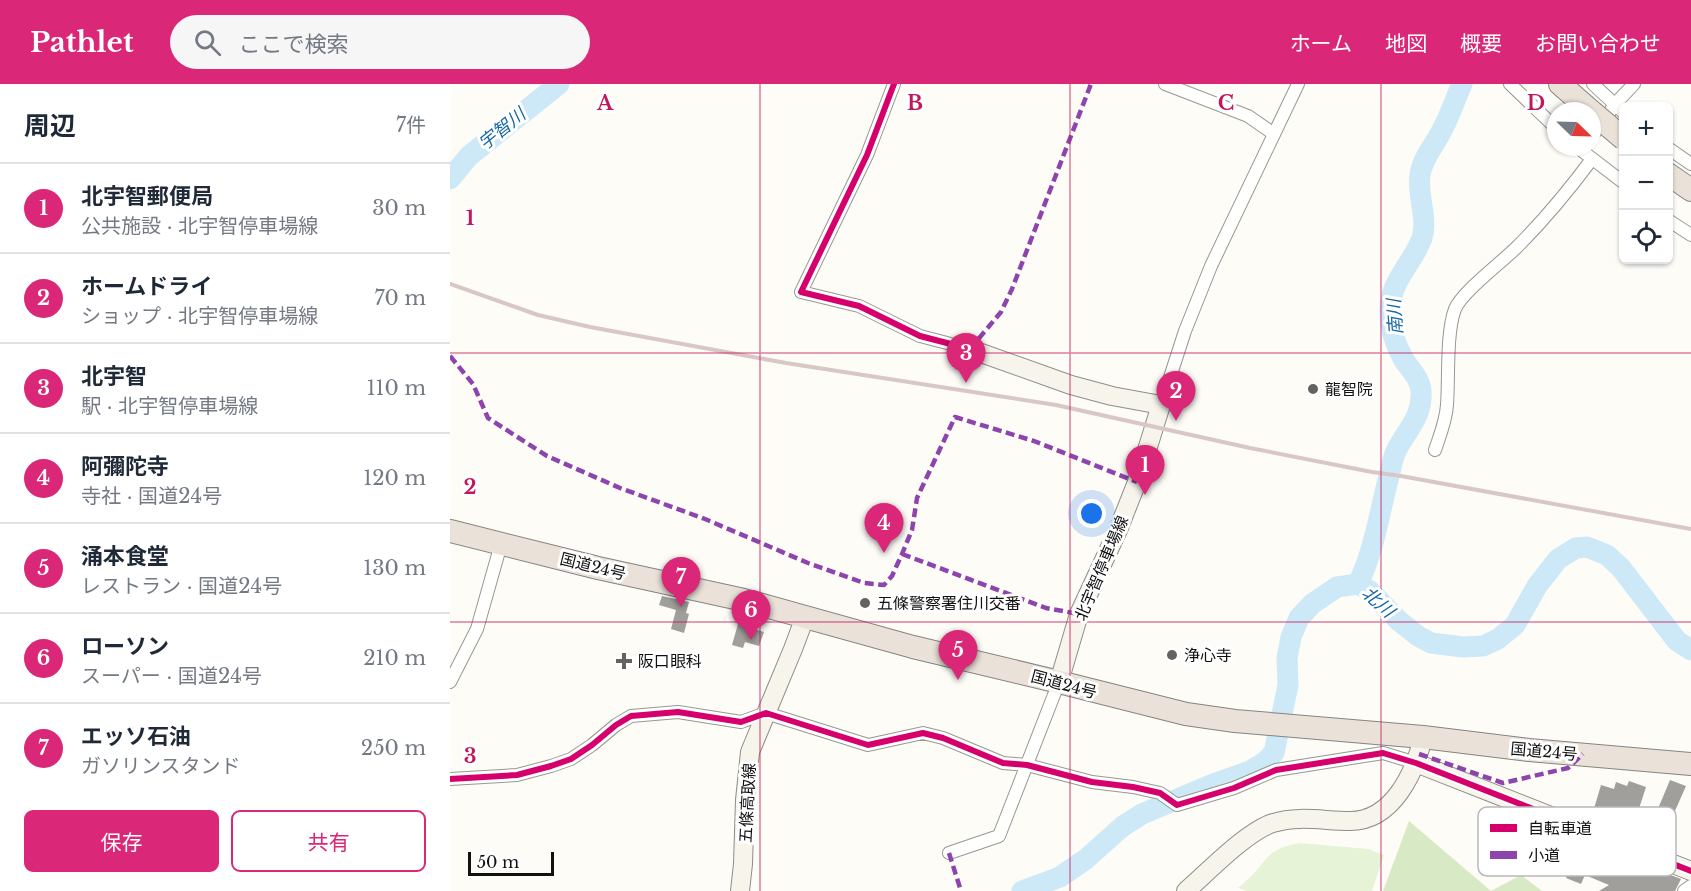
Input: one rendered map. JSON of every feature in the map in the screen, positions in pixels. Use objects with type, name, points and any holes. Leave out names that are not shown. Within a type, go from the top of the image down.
[{"type":"highway","points":[[1560,84],[1580,102]]},
{"type":"highway","points":[[1601,120],[1619,136]]},
{"type":"highway","points":[[1673,177],[1691,190]]},
{"type":"highway","name":"国道24号","points":[[450,531],[598,568],[744,600],[913,647],[1186,714],[1424,737],[1529,750],[1691,764]]},
{"type":"main road","points":[[970,348],[1071,384],[1112,396],[1161,405]]},
{"type":"main road","name":"北宇智停車場線","points":[[1059,682],[1079,614],[1118,530],[1137,482],[1161,405]]},
{"type":"main road","name":"五條高取線","points":[[740,891],[750,752],[805,617]]},
{"type":"main road","points":[[1186,891],[1247,838],[1270,824],[1289,819],[1354,821],[1375,815],[1390,805],[1405,784],[1416,763],[1424,737]]},
{"type":"main road","points":[[1416,763],[1528,807]]},
{"type":"main road","points":[[1676,865],[1691,871]]},
{"type":"street","points":[[894,84],[867,155],[801,292],[859,306],[920,336],[970,348]]},
{"type":"street","points":[[1165,84],[1248,116],[1274,134]]},
{"type":"street","points":[[1161,405],[1185,331],[1211,266],[1298,84]]},
{"type":"street","points":[[1510,84],[1547,119]]},
{"type":"street","points":[[1593,84],[1618,109]]},
{"type":"street","points":[[1601,126],[1618,109],[1634,84]]},
{"type":"street","points":[[1673,151],[1691,164]]},
{"type":"street","points":[[1588,156],[1619,180]]},
{"type":"street","points":[[1435,450],[1447,408],[1451,333],[1455,309],[1462,297],[1517,247],[1592,159]]},
{"type":"street","points":[[1673,223],[1691,235]]},
{"type":"street","points":[[450,682],[477,628],[501,544]]},
{"type":"street","points":[[948,853],[999,836],[1059,682]]},
{"type":"street","points":[[450,779],[517,775],[571,759],[631,716],[678,712],[741,722],[766,713],[868,745],[923,733],[943,738],[1003,763],[1027,765],[1092,782],[1160,793],[1177,805],[1234,788],[1276,770],[1383,753],[1416,763]]},
{"type":"street","points":[[1684,891],[1691,886]]},
{"type":"green space","points":[[1409,821],[1491,891],[1383,891]]},
{"type":"green space","points":[[1300,843],[1368,849],[1384,855],[1372,891],[1247,891],[1238,888],[1272,853]]},
{"type":"green space","points":[[1522,876],[1542,891],[1491,891]]},
{"type":"building","points":[[662,596],[689,602],[686,613],[689,614],[684,633],[671,629],[676,610],[659,605]]},
{"type":"building","points":[[738,624],[764,632],[759,646],[745,642],[743,648],[732,645]]},
{"type":"building","points":[[1670,780],[1686,786],[1676,809],[1659,807]]},
{"type":"building","points":[[1629,781],[1646,787],[1640,807],[1594,807],[1601,785],[1614,789],[1616,782],[1627,786]]},
{"type":"building","points":[[1567,876],[1585,876],[1581,884],[1566,878]]},
{"type":"building","points":[[1587,876],[1673,876],[1681,879],[1675,891],[1599,891],[1609,885]]},
{"type":"waterway","name":"宇智川","points":[[450,179],[469,156],[559,84]]},
{"type":"waterway","name":"南川","points":[[1358,584],[1372,546],[1394,456],[1414,422],[1421,400],[1419,382],[1404,360],[1393,335],[1390,322],[1391,298],[1398,280],[1418,247],[1424,230],[1419,183],[1421,169],[1445,125],[1462,84]]},
{"type":"waterway","name":"北川","points":[[1022,891],[1060,877],[1086,859],[1123,826],[1142,814],[1250,771],[1265,762],[1274,753],[1288,685],[1287,658],[1291,637],[1299,618],[1312,604],[1337,587],[1358,584],[1370,591],[1399,621],[1431,643],[1463,647],[1483,646],[1498,639],[1515,625],[1537,586],[1558,559],[1576,548],[1587,547],[1607,555],[1621,568],[1677,641],[1691,650]]},
{"type":"railway","points":[[450,284],[538,315],[590,327],[786,363],[1056,405],[1250,448],[1372,472],[1691,529]]},
{"type":"marked path","points":[[970,349],[1001,312],[1012,289],[1091,84]]},
{"type":"marked path","points":[[450,356],[473,384],[488,418],[547,456],[620,488],[705,519],[808,563],[864,583],[884,585],[892,576],[912,530],[917,498],[955,417],[1034,441],[1137,482]]},
{"type":"marked path","points":[[902,554],[1046,608],[1079,614]]},
{"type":"marked path","points":[[1419,754],[1503,783],[1568,768],[1583,754]]},
{"type":"marked path","points":[[949,853],[961,891]]},
{"type":"cycle path","points":[[894,84],[867,155],[801,292],[859,306],[920,336],[970,349]]},
{"type":"cycle path","points":[[450,779],[517,775],[551,766],[571,759],[631,716],[678,712],[741,722],[766,713],[868,745],[923,733],[943,738],[1003,763],[1027,765],[1092,782],[1160,793],[1177,805],[1234,788],[1276,770],[1383,753],[1416,763],[1528,807]]},
{"type":"cycle path","points":[[1676,865],[1691,871]]},
{"type":"place","name":"北宇智","points":[[966,383]]},
{"type":"place","name":"龍智院","points":[[1313,389]]},
{"type":"place","name":"ホームドライ","points":[[1176,421]]},
{"type":"place","name":"北宇智郵便局","points":[[1145,495]]},
{"type":"place","name":"阿彌陀寺","points":[[884,553]]},
{"type":"place","name":"五條警察署住川交番","points":[[865,603]]},
{"type":"place","name":"エッソ石油","points":[[681,607]]},
{"type":"place","name":"ローソン","points":[[751,640]]},
{"type":"place","name":"浄心寺","points":[[1172,655]]},
{"type":"place","name":"阪口眼科","points":[[624,661]]},
{"type":"place","name":"涌本食堂","points":[[958,680]]}]
